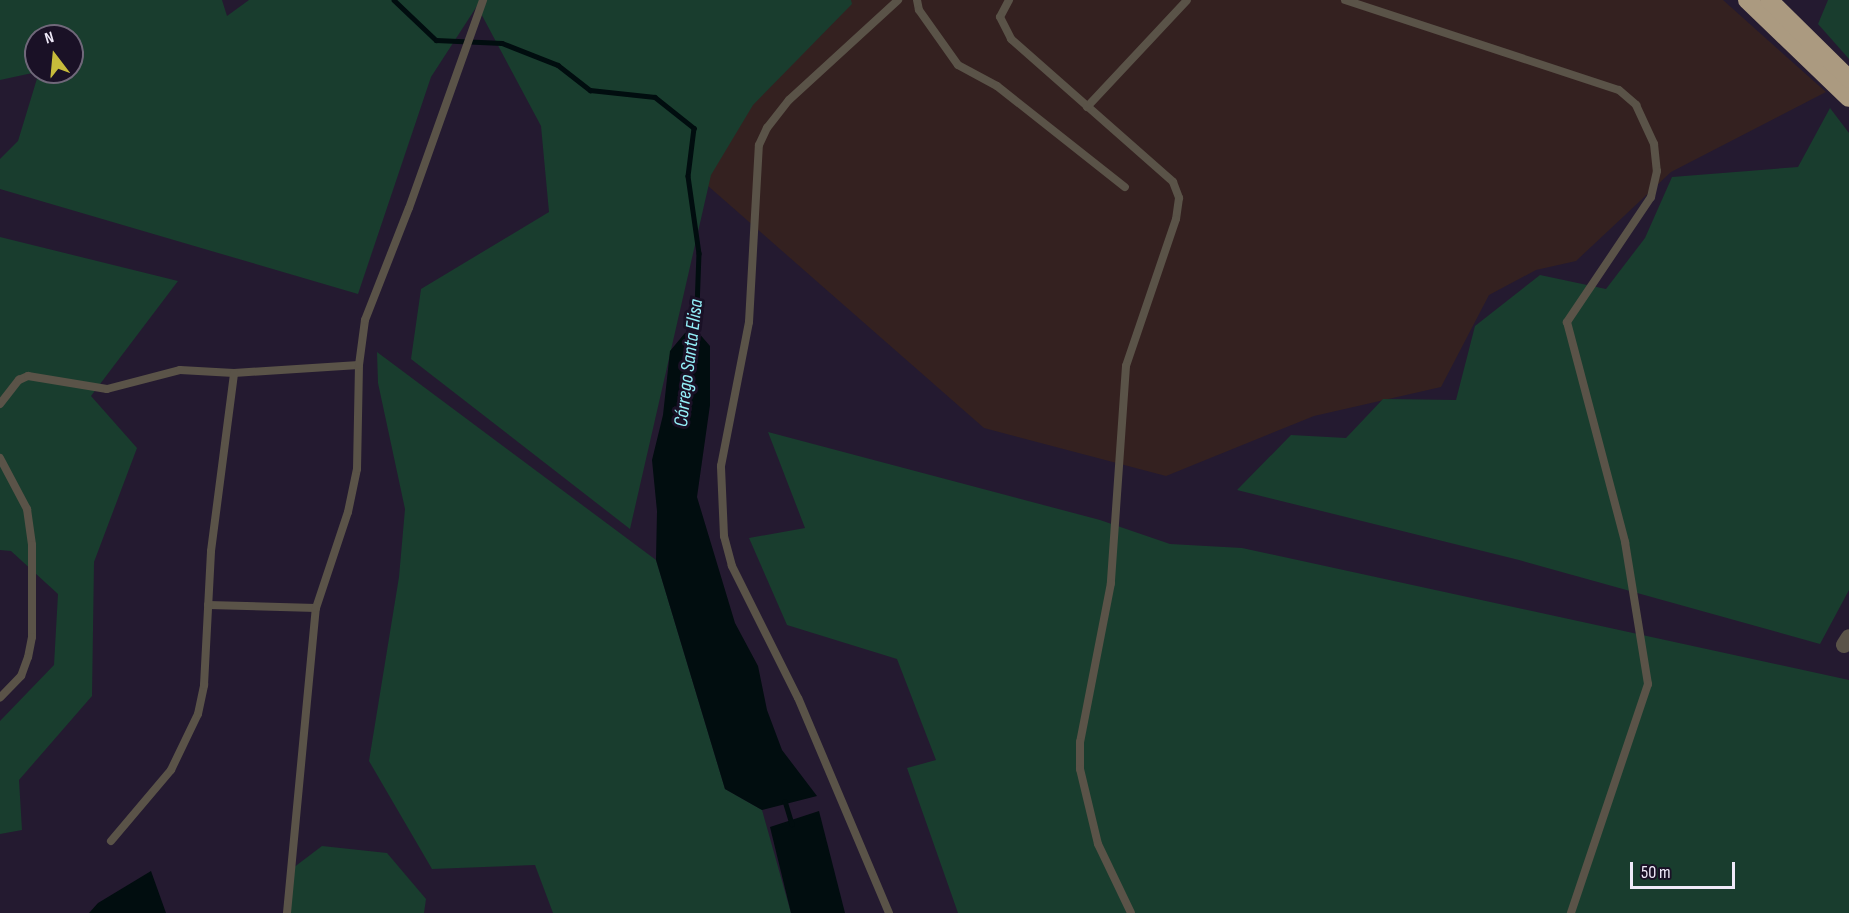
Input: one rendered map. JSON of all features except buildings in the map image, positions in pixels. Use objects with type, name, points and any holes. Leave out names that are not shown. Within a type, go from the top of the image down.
[{"type":"highway","points":[[1746,0],[1769,7],[1849,79]]},
{"type":"highway","points":[[1769,7],[1849,98]]},
{"type":"lane","points":[[287,913],[316,609],[348,512],[357,469],[359,364],[365,320],[483,0]]},
{"type":"lane","points":[[889,913],[798,698],[732,566],[724,536],[721,466],[748,322],[759,145],[789,100],[898,0]]},
{"type":"lane","points":[[917,0],[925,19],[958,65],[997,86],[1125,187]]},
{"type":"lane","points":[[1010,0],[1000,17],[1004,30],[1173,182],[1179,198],[1176,219],[1126,366],[1111,583],[1080,742],[1080,769],[1098,844],[1131,913]]},
{"type":"lane","points":[[1087,107],[1187,0]]},
{"type":"lane","points":[[1345,0],[1619,90],[1636,105],[1654,144],[1657,171],[1651,197],[1567,322],[1625,542],[1648,684],[1571,913]]},
{"type":"lane","points":[[0,404],[19,380],[28,376],[107,389],[180,370],[234,373],[359,364]]},
{"type":"lane","points":[[111,841],[171,770],[198,714],[204,685],[211,551],[234,373]]},
{"type":"lane","points":[[0,458],[27,509],[32,545],[32,637],[28,657],[21,676],[0,698]]},
{"type":"lane","points":[[208,606],[316,609]]},
{"type":"shaded area","points":[[496,0],[1723,0],[1826,92],[1671,172],[1576,261],[1536,270],[1489,295],[1441,387],[1314,416],[1166,476],[984,428]]},
{"type":"green space","points":[[0,0],[222,0],[227,16],[249,0],[851,0],[852,4],[753,105],[711,175],[630,529],[411,359],[421,289],[549,212],[541,126],[477,6],[431,77],[358,294],[0,189],[0,159],[18,141],[35,84],[84,84],[84,24],[24,24],[24,75],[0,80]]},
{"type":"green space","points":[[1828,0],[1849,0],[1849,59],[1818,24]]},
{"type":"green space","points":[[1830,108],[1849,133],[1849,590],[1820,644],[1519,560],[1237,490],[1291,435],[1346,438],[1383,399],[1456,400],[1475,326],[1540,275],[1606,289],[1645,238],[1672,177],[1798,167]]},
{"type":"green space","points":[[0,237],[178,281],[91,396],[137,448],[94,562],[92,696],[19,780],[22,830],[0,834],[0,721],[54,665],[58,594],[11,551],[0,550]]},
{"type":"green space","points":[[377,352],[656,560],[725,789],[762,810],[791,913],[553,913],[535,865],[432,869],[369,761],[399,577],[405,509],[378,383]]},
{"type":"green space","points":[[768,432],[1100,520],[1170,544],[1242,548],[1849,680],[1849,913],[958,913],[907,768],[936,760],[897,659],[787,625],[749,538],[805,528]]},
{"type":"green space","points":[[322,846],[387,853],[426,899],[424,913],[286,913],[289,871]]},
{"type":"water","points":[[697,331],[710,346],[710,405],[697,497],[735,623],[758,666],[767,710],[782,750],[817,796],[762,810],[725,789],[656,560],[657,511],[652,460],[663,415],[670,351],[685,333]]},
{"type":"water","points":[[819,811],[845,913],[791,913],[770,827]]},
{"type":"water","points":[[151,871],[166,913],[89,913],[98,903]]},
{"type":"waterway","name":"Córrego Santa Elisa","points":[[394,0],[436,40],[502,43],[558,65],[590,90],[655,97],[694,128],[688,176],[699,253],[696,336]]},
{"type":"waterway","name":"Córrego Santa Elisa","points":[[785,801],[792,824]]}]
